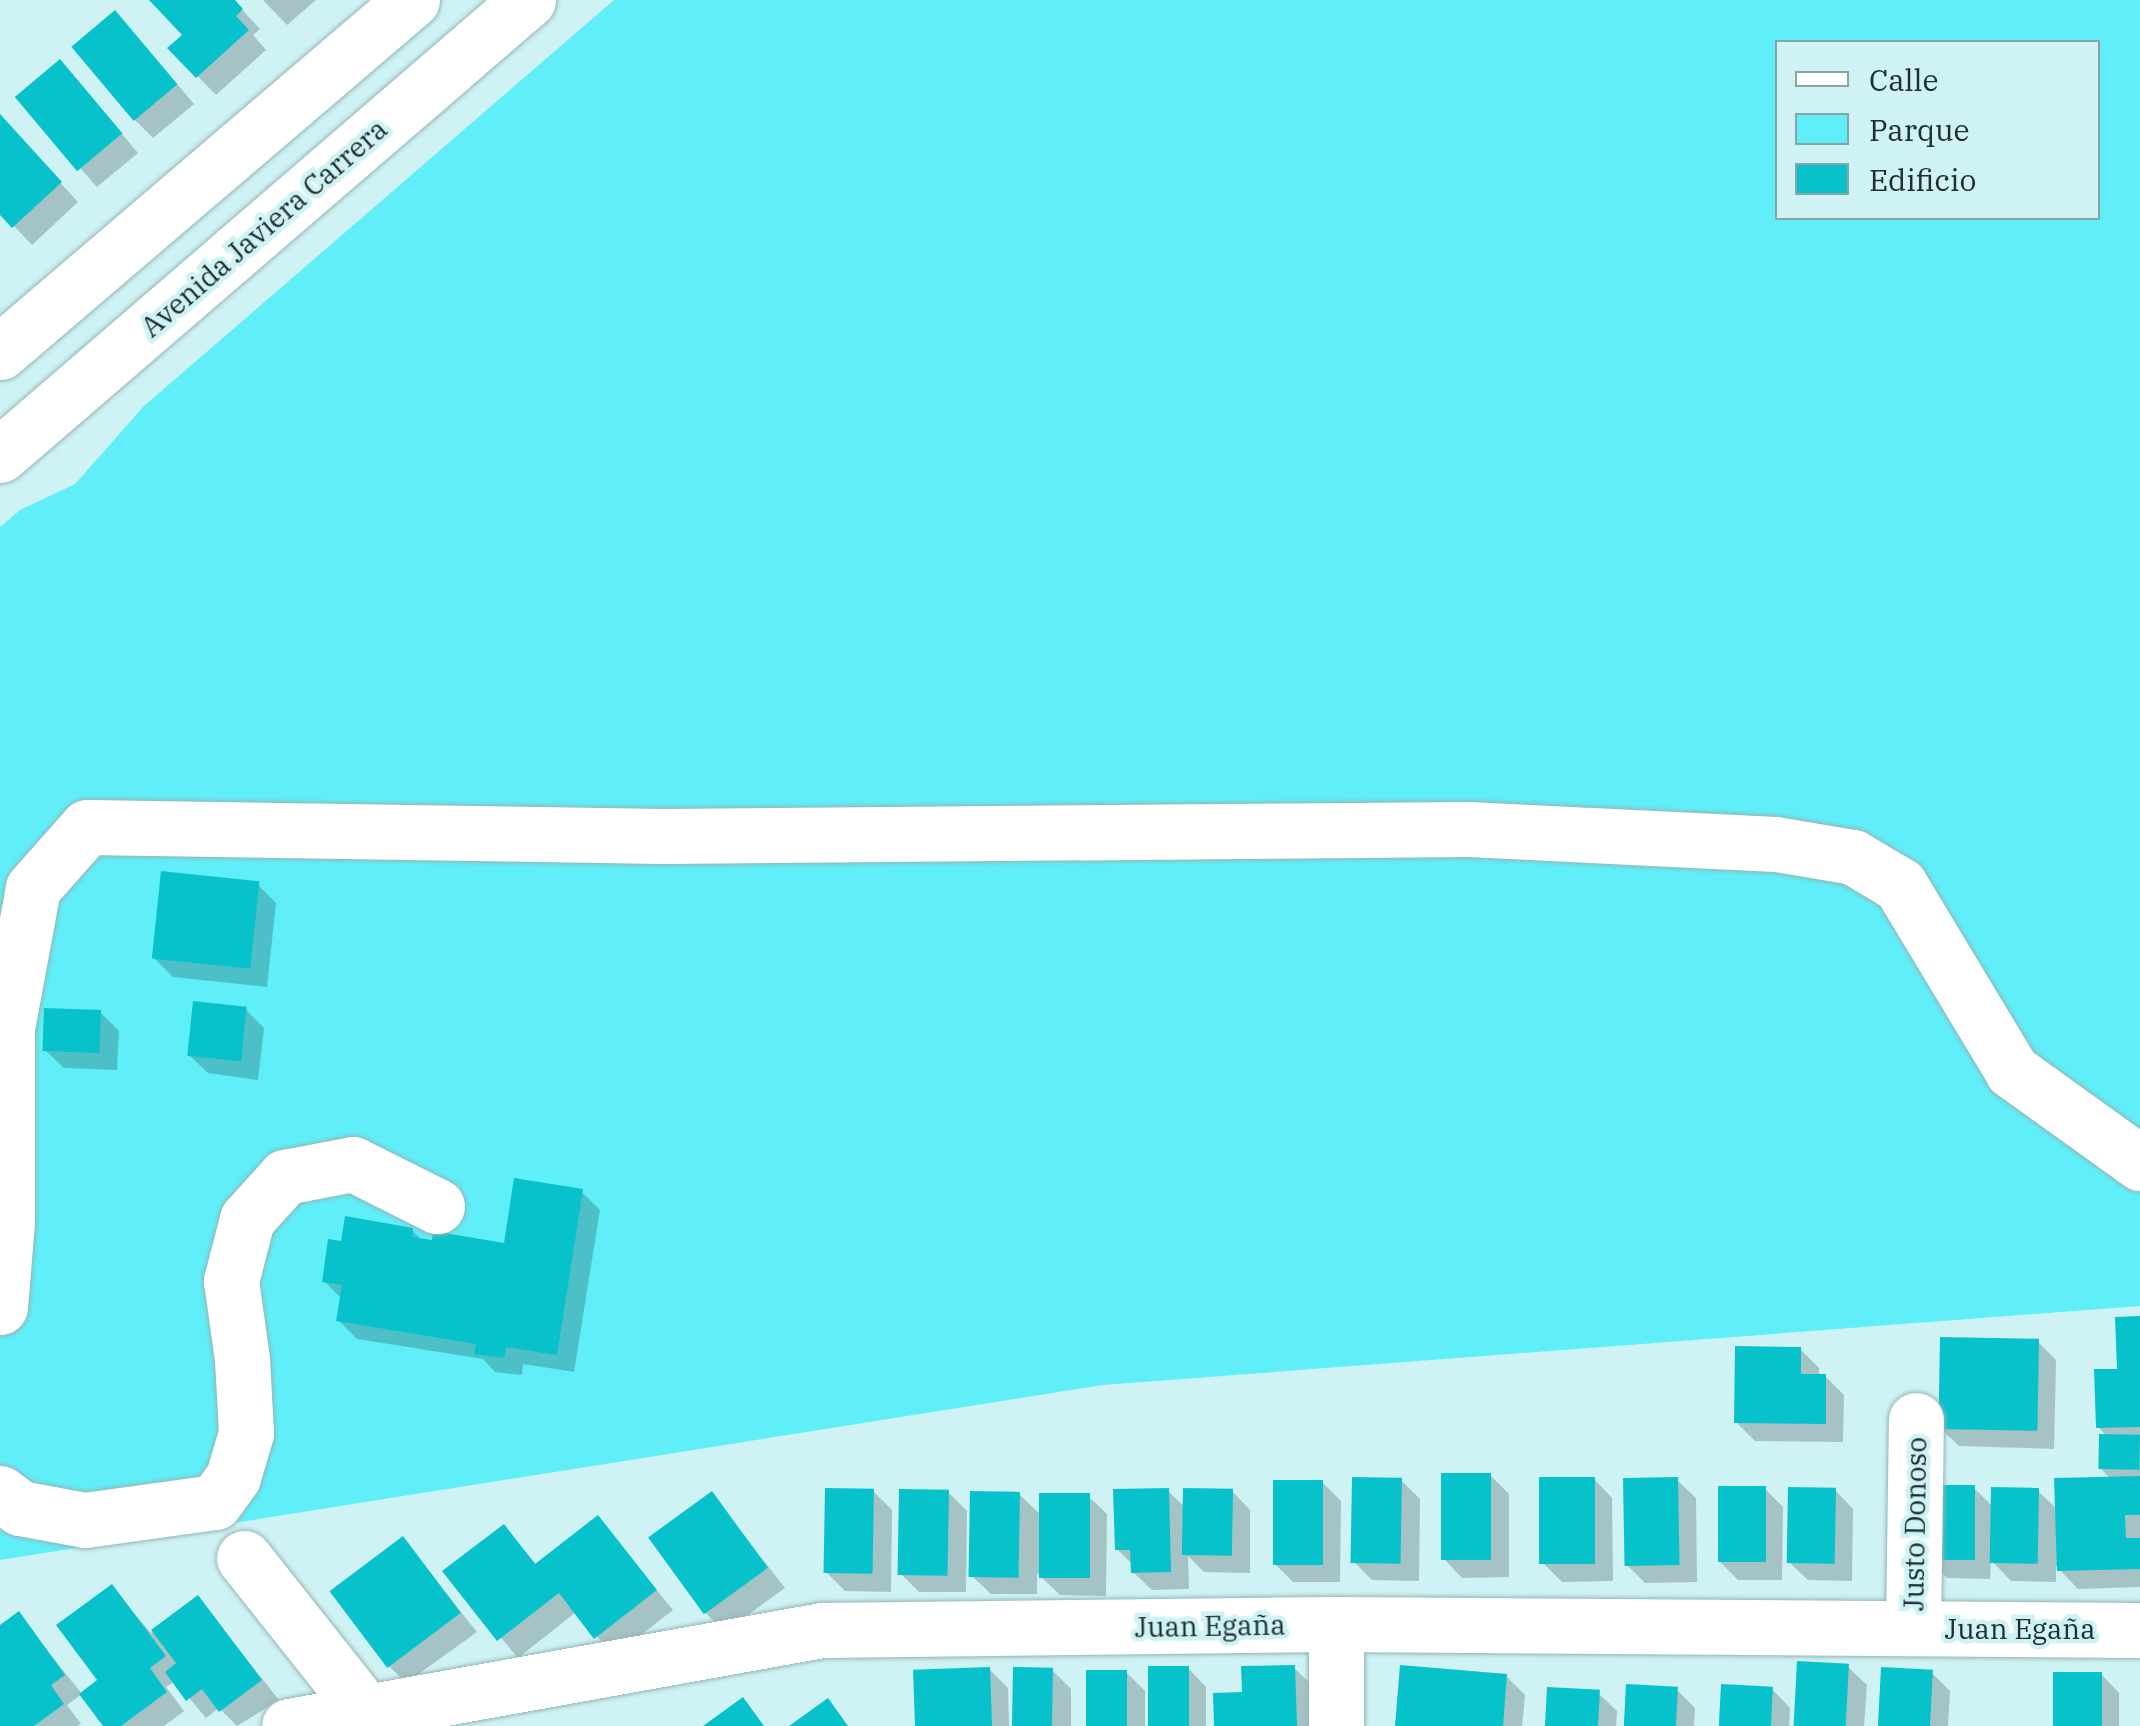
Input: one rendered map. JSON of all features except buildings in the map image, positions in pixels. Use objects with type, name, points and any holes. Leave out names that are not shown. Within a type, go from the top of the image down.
[{"type":"street","points":[[0,352],[412,0]]},
{"type":"street","name":"Avenida Javiera Carrera","points":[[0,455],[528,0]]},
{"type":"street","points":[[0,1307],[7,1222],[7,1028],[33,888],[87,827],[663,836],[1469,828],[1776,844],[1853,856],[1900,885],[2012,1071],[2140,1163]]},
{"type":"street","points":[[0,1492],[20,1508],[85,1520],[215,1502],[233,1477],[246,1433],[242,1359],[231,1281],[247,1219],[285,1176],[353,1164],[437,1206]]},
{"type":"street","name":"Justo Donoso","points":[[1913,1628],[1916,1420]]},
{"type":"street","points":[[244,1558],[372,1720]]},
{"type":"street","points":[[1336,1624],[1336,1726]]},
{"type":"street","name":"Juan Egaña","points":[[289,1726],[372,1720],[822,1630],[1336,1624],[2140,1630]]},
{"type":"green space","points":[[614,0],[2140,0],[2140,1306],[1103,1385],[0,1560],[0,527],[20,510],[75,484],[144,406]]}]
